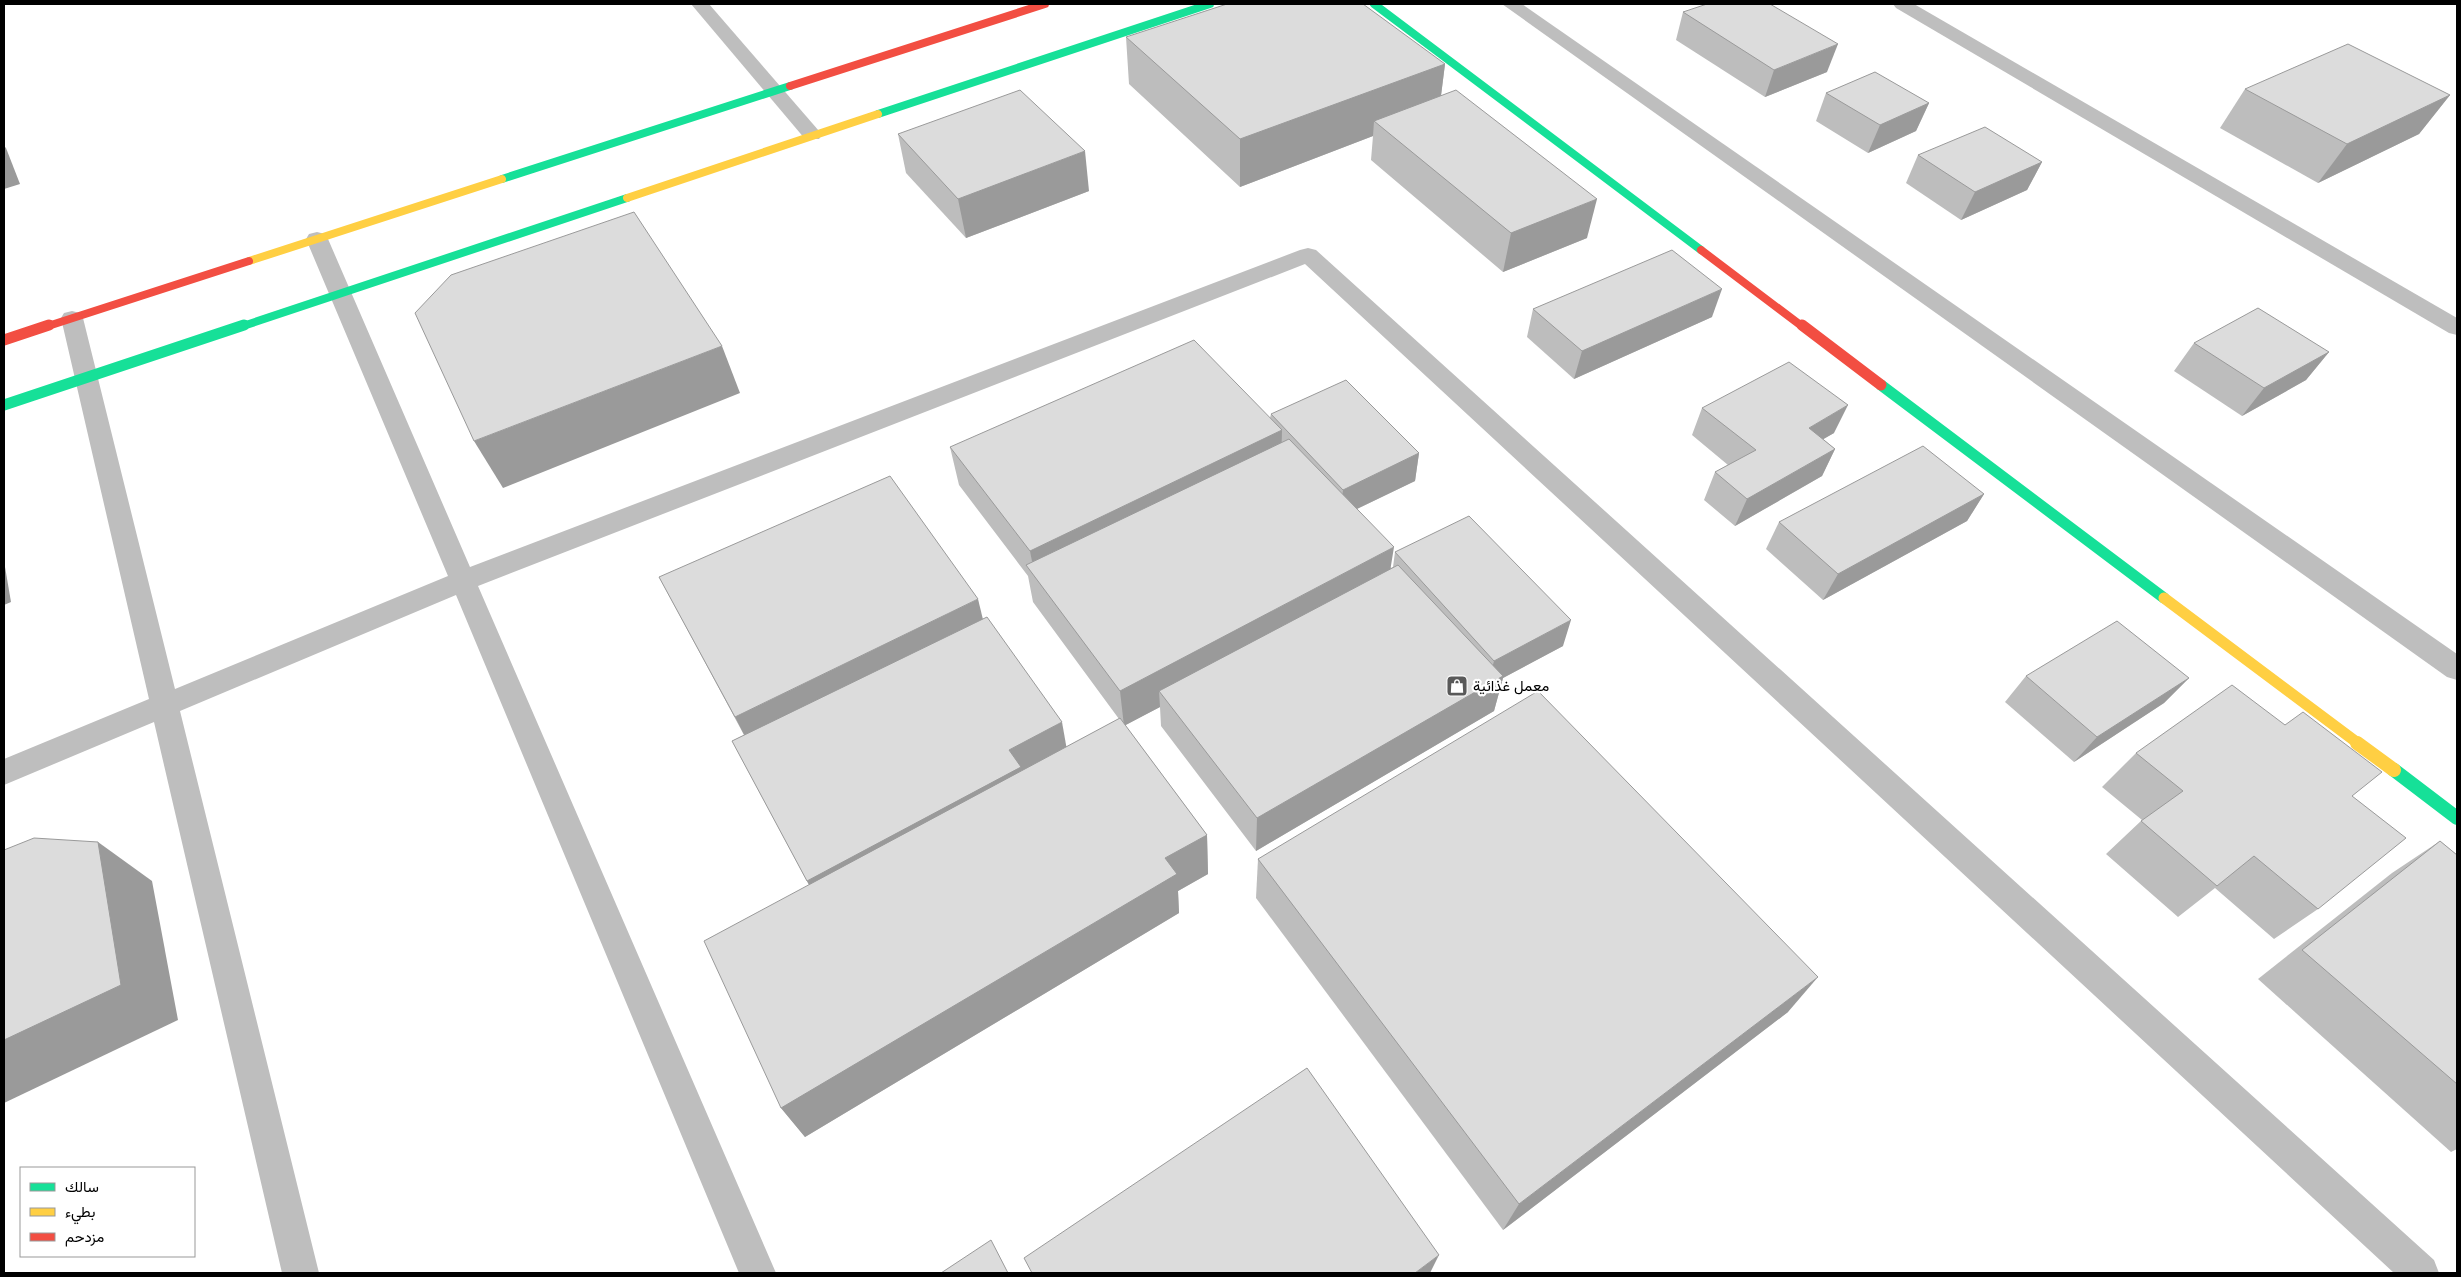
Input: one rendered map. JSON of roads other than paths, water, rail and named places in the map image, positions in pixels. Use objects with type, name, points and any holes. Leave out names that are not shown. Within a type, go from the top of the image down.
[{"type":"street","points":[[700,4],[812,135]]},
{"type":"street","points":[[4,340],[1045,4]]},
{"type":"street","points":[[4,405],[1210,4]]},
{"type":"street","points":[[1374,4],[2457,818]]},
{"type":"street","points":[[1511,4],[2457,669]]},
{"type":"street","points":[[1902,4],[2457,328]]},
{"type":"street","points":[[317,239],[758,1273]]},
{"type":"street","points":[[4,772],[463,581],[1308,255],[2421,1273]]},
{"type":"street","points":[[72,318],[300,1273]]},
{"type":"place","name":"معمل غذائية","points":[[1457,686]]}]
